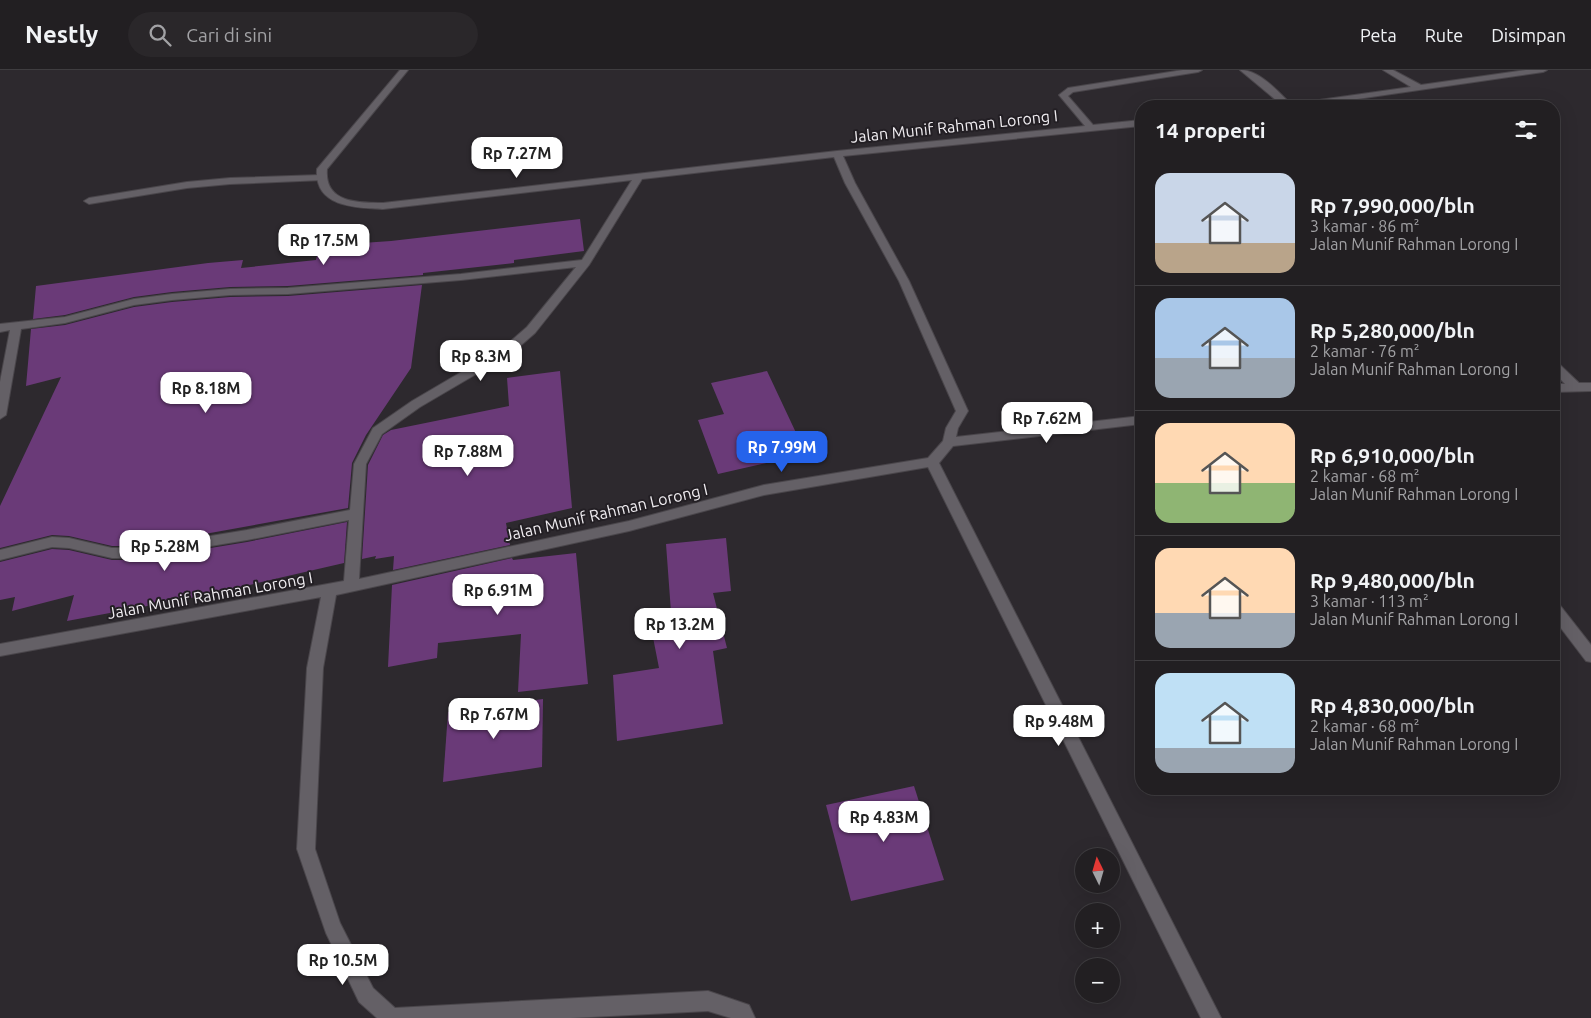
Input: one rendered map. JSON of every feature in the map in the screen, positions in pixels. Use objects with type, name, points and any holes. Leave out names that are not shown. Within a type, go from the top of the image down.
[{"type":"street","points":[[404,70],[322,169],[320,178],[322,186],[328,194],[338,200],[366,206],[383,206],[837,154]]},
{"type":"street","points":[[1091,128],[1062,95],[1071,90],[1198,70]]},
{"type":"street","points":[[1244,70],[1281,100]]},
{"type":"street","points":[[1388,70],[1418,87]]},
{"type":"street","points":[[1332,100],[1524,71],[1543,70]]},
{"type":"street","name":"Jalan Munif Rahman Lorong I","points":[[0,650],[351,586],[629,526],[764,490],[932,462],[950,442],[952,428],[962,411],[904,281],[850,183],[837,154],[1135,124]]},
{"type":"street","points":[[89,201],[187,185],[230,181],[320,178]]},
{"type":"street","points":[[351,586],[360,464],[377,431],[416,404],[508,350],[530,330],[585,262],[638,178]]},
{"type":"street","points":[[0,328],[65,320],[134,302],[172,297],[230,292],[288,291],[461,277],[585,262]]},
{"type":"street","points":[[0,415],[16,326]]},
{"type":"street","points":[[1560,372],[1576,387]]},
{"type":"street","points":[[1560,388],[1591,387]]},
{"type":"street","points":[[950,442],[1135,421]]},
{"type":"street","points":[[932,462],[1032,658],[1210,1018]]},
{"type":"street","points":[[0,555],[52,542],[69,543],[112,553],[138,553],[248,535],[356,514]]},
{"type":"street","points":[[329,590],[315,668],[306,849],[332,927],[366,995],[391,1018],[708,1001],[742,1012],[745,1018]]},
{"type":"street","points":[[1560,616],[1591,656]]},
{"type":"building","points":[[580,219],[584,251],[514,260],[514,263],[423,273],[423,275],[288,286],[230,287],[172,292],[134,297],[65,315],[33,319],[36,286],[208,263],[243,260],[241,268],[316,260],[319,246],[391,241]]},
{"type":"building","points":[[422,285],[411,368],[366,435],[352,463],[348,508],[138,546],[112,546],[69,536],[52,535],[0,548],[0,506],[61,377],[26,386],[31,329],[65,325],[134,307],[172,302],[230,297],[288,296]]},
{"type":"building","points":[[560,371],[572,508],[506,523],[510,545],[393,570],[394,556],[375,559],[376,556],[362,559],[368,465],[383,435],[391,430],[509,406],[507,378]]},
{"type":"building","points":[[767,371],[806,454],[718,474],[698,420],[724,414],[711,383]]},
{"type":"building","points":[[347,522],[344,563],[206,595],[67,621],[74,595],[12,611],[15,597],[0,600],[0,562],[52,549],[69,550],[112,560],[138,560],[247,542]]},
{"type":"building","points":[[726,538],[731,591],[713,593],[727,648],[713,651],[723,724],[617,741],[613,675],[659,668],[649,617],[671,612],[666,544]]},
{"type":"building","points":[[576,553],[588,684],[518,692],[521,634],[438,643],[437,658],[388,667],[392,585],[512,558],[513,560]]},
{"type":"building","points":[[543,699],[542,767],[443,782],[448,712]]},
{"type":"building","points":[[914,786],[944,880],[851,901],[826,805]]}]
